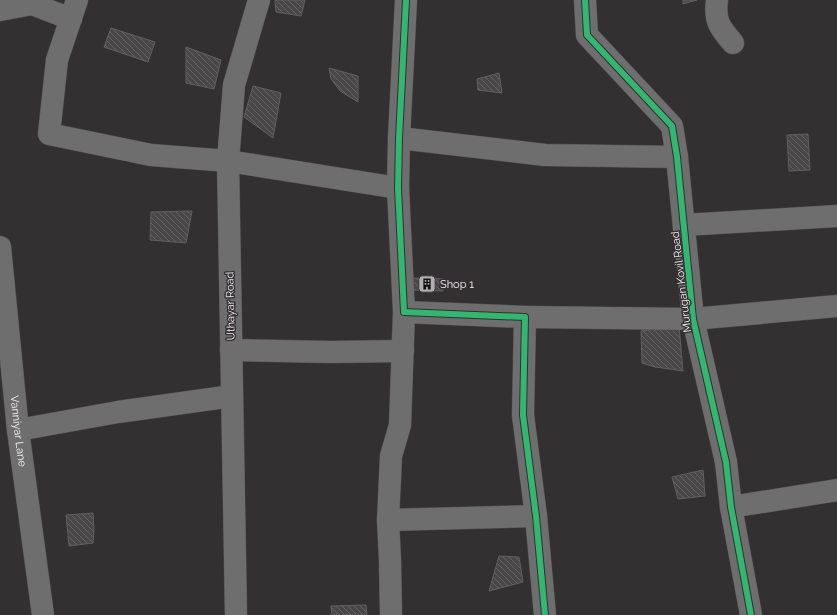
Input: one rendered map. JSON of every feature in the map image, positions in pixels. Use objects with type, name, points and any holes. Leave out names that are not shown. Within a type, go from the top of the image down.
[{"type":"street","name":"Uthayar Road","points":[[236,615],[228,161],[234,85],[259,0]]},
{"type":"street","points":[[391,615],[388,520],[391,456],[400,425],[404,312],[398,188],[406,0]]},
{"type":"street","name":"Murugan Kovil Road","points":[[585,0],[587,35],[672,126],[677,157],[693,319],[726,462],[731,506],[751,615]]},
{"type":"street","points":[[717,0],[716,12],[720,27],[733,43]]},
{"type":"street","points":[[0,10],[32,4],[74,10],[57,60],[49,134],[151,154],[228,161],[398,188]]},
{"type":"street","points":[[399,138],[546,155],[677,157]]},
{"type":"street","points":[[684,225],[837,216]]},
{"type":"street","name":"Vanniyar Lane","points":[[0,247],[18,430],[43,615]]},
{"type":"street","points":[[404,312],[525,317],[693,319],[837,306]]},
{"type":"street","points":[[525,317],[523,415],[536,516],[545,615]]},
{"type":"street","points":[[231,350],[331,352],[403,351]]},
{"type":"street","points":[[18,430],[118,412],[232,396]]},
{"type":"street","points":[[731,506],[837,490]]},
{"type":"street","points":[[388,520],[536,516]]},
{"type":"building","points":[[275,0],[305,0],[301,16],[276,12]]},
{"type":"building","points":[[683,0],[697,0],[683,4]]},
{"type":"building","points":[[111,28],[155,42],[148,62],[104,47]]},
{"type":"building","points":[[186,47],[221,60],[214,89],[186,83]]},
{"type":"building","points":[[329,68],[358,76],[358,102],[340,91],[331,79]]},
{"type":"building","points":[[499,73],[502,93],[478,90],[477,79]]},
{"type":"building","points":[[253,86],[281,93],[273,138],[244,117]]},
{"type":"building","points":[[808,134],[810,170],[789,171],[787,135]]},
{"type":"building","points":[[192,211],[186,243],[150,240],[151,212]]},
{"type":"building","name":"Shop 1","points":[[412,278],[444,279],[443,291],[411,290]]},
{"type":"building","points":[[679,326],[683,371],[655,367],[642,363],[641,331]]},
{"type":"building","points":[[703,470],[705,496],[678,499],[672,477]]},
{"type":"building","points":[[93,513],[93,543],[69,546],[66,515]]},
{"type":"building","points":[[499,556],[519,557],[523,582],[489,591]]},
{"type":"building","points":[[366,605],[367,615],[332,615],[331,606]]},
{"type":"cycle path","points":[[406,0],[398,188],[404,312],[525,317],[523,415],[536,516],[545,615]]},
{"type":"cycle path","points":[[585,0],[587,35],[672,126],[677,157],[693,319],[726,462],[731,507],[751,615]]},
{"type":"place","name":"Shop 1","points":[[427,284]]}]
